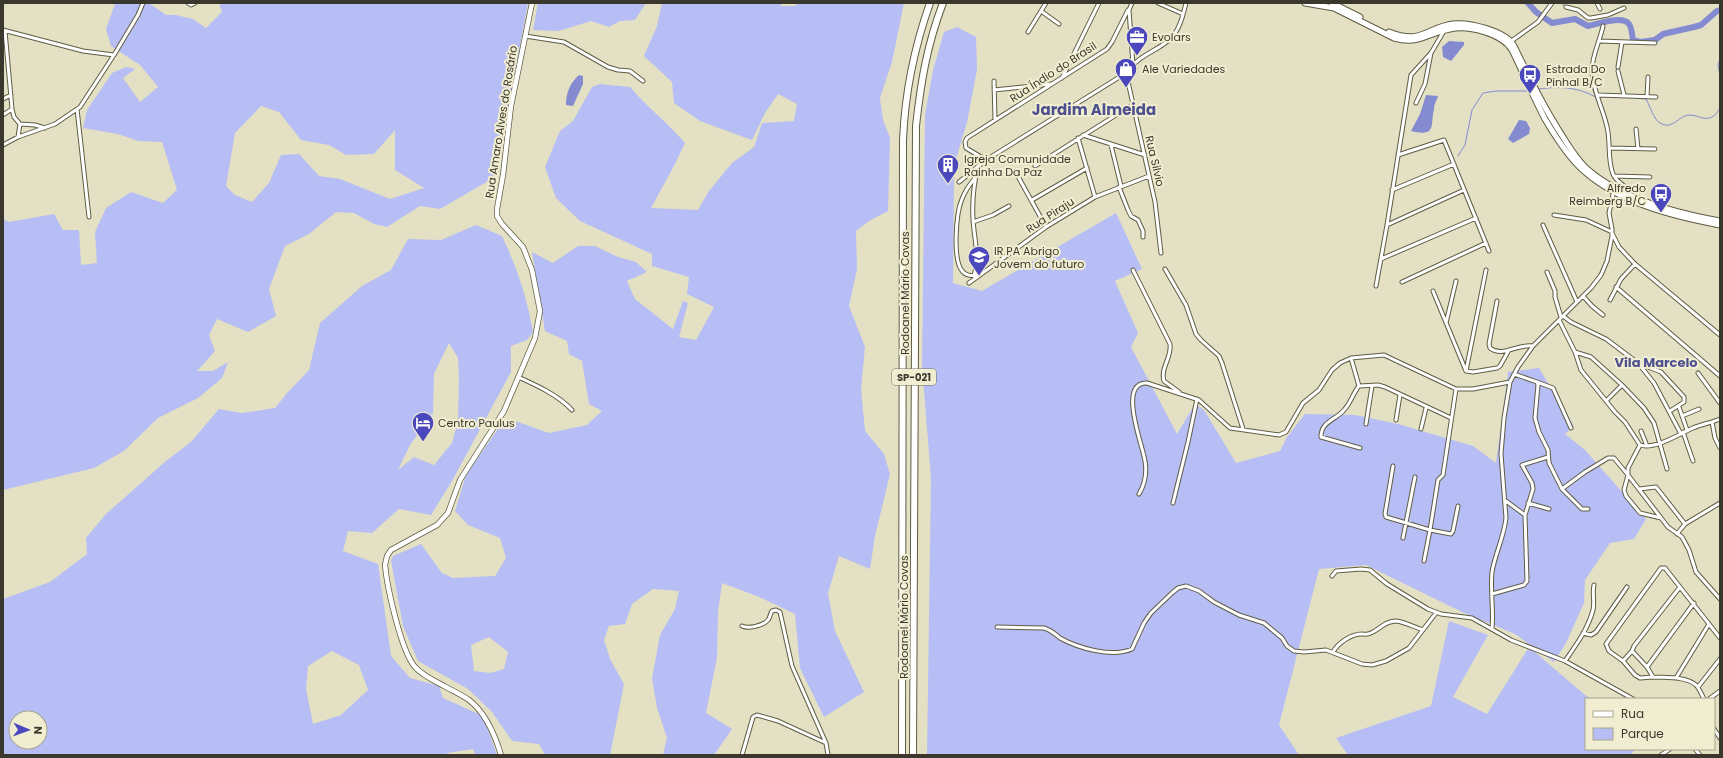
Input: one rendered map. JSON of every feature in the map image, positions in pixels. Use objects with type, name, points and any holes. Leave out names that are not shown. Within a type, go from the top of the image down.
[{"type":"highway","name":"Rodoanel Mário Covas","points":[[902,755],[903,140],[909,80],[916,48],[930,3]]},
{"type":"highway","name":"Rodoanel Mário Covas","points":[[913,755],[916,126],[921,80],[927,51],[943,3]]},
{"type":"main road","points":[[1305,3],[1334,8],[1400,40],[1417,40],[1444,31],[1459,28],[1498,36],[1509,42]]},
{"type":"main road","points":[[1331,3],[1398,36],[1415,37],[1424,35],[1447,25],[1459,24],[1498,32],[1509,42],[1545,118],[1556,136],[1582,170],[1615,189],[1661,212],[1720,225]]},
{"type":"main road","points":[[1630,196],[1663,208],[1720,221]]},
{"type":"street","points":[[3,145],[18,137],[55,124],[77,109],[97,82],[114,55],[138,15],[143,3]]},
{"type":"street","points":[[188,3],[191,5],[195,3]]},
{"type":"street","name":"Rua Amaro Alves do Rosário","points":[[500,755],[491,728],[484,716],[474,704],[466,698],[430,679],[412,663],[401,636],[385,565],[387,556],[392,550],[437,525],[448,513],[460,480],[500,417],[535,338],[539,314],[539,302],[533,273],[528,257],[520,243],[499,220],[497,208],[504,170],[510,109],[532,3]]},
{"type":"street","points":[[1028,32],[1046,3]]},
{"type":"street","points":[[1062,78],[1099,3]]},
{"type":"street","name":"Rua Índio do Brasil","points":[[986,160],[966,148],[965,142],[971,135],[1110,46],[1132,3]]},
{"type":"street","points":[[1158,3],[1183,14]]},
{"type":"street","points":[[959,182],[986,160],[1126,73],[1141,58],[1171,38],[1179,26],[1186,3]]},
{"type":"street","points":[[1509,42],[1535,24],[1552,3]]},
{"type":"street","points":[[1597,3],[1600,9]]},
{"type":"street","points":[[1566,8],[1578,10],[1591,18],[1608,15],[1624,8]]},
{"type":"street","points":[[1128,10],[1133,65]]},
{"type":"street","points":[[1041,11],[1059,24]]},
{"type":"street","points":[[1603,26],[1600,41],[1594,57],[1592,71],[1594,84],[1608,130],[1609,148],[1614,176],[1629,189],[1630,196]]},
{"type":"street","points":[[45,128],[35,125],[20,124],[14,117],[4,30],[83,51],[114,55]]},
{"type":"street","points":[[1376,286],[1411,75],[1430,53],[1444,31]]},
{"type":"street","points":[[525,36],[564,42],[608,67],[630,71],[643,80]]},
{"type":"street","points":[[1600,41],[1655,43]]},
{"type":"street","points":[[1622,42],[1618,69],[1624,95]]},
{"type":"street","points":[[1416,103],[1425,84],[1430,53]]},
{"type":"street","name":"Rua Silvio","points":[[1126,73],[1132,105],[1145,155],[1154,202],[1161,253]]},
{"type":"street","points":[[1647,97],[1648,77]]},
{"type":"street","points":[[994,82],[995,120]]},
{"type":"street","points":[[994,90],[1051,84]]},
{"type":"street","points":[[3,99],[11,95]]},
{"type":"street","points":[[1598,95],[1656,97]]},
{"type":"street","points":[[1035,166],[1132,105]]},
{"type":"street","points":[[3,115],[12,109]]},
{"type":"street","points":[[77,109],[89,217]]},
{"type":"street","points":[[18,137],[20,124]]},
{"type":"street","points":[[1636,129],[1638,149]]},
{"type":"street","points":[[1083,135],[1145,155]]},
{"type":"street","points":[[1078,138],[1095,197]]},
{"type":"street","points":[[1398,155],[1442,139],[1454,164],[1489,251]]},
{"type":"street","points":[[1111,145],[1120,186],[1128,210],[1131,216],[1138,220],[1143,231],[1143,237]]},
{"type":"street","points":[[1609,148],[1656,150]]},
{"type":"street","points":[[1392,190],[1454,164]]},
{"type":"street","points":[[974,276],[977,249],[974,222],[975,178],[978,166]]},
{"type":"street","points":[[1032,200],[1087,168]]},
{"type":"street","points":[[1015,171],[1046,227]]},
{"type":"street","name":"Rua Piraju","points":[[969,283],[1046,227],[1095,197],[1149,176]]},
{"type":"street","points":[[1614,176],[1650,177]]},
{"type":"street","points":[[975,178],[962,198],[958,212],[956,237],[959,261],[962,270],[968,275],[980,275]]},
{"type":"street","points":[[1615,189],[1609,213],[1612,232],[1619,247],[1635,264],[1720,335]]},
{"type":"street","points":[[1387,225],[1464,190]]},
{"type":"street","points":[[974,222],[1009,206]]},
{"type":"street","points":[[1554,215],[1586,220],[1612,232]]},
{"type":"street","points":[[1381,259],[1476,218]]},
{"type":"street","points":[[1544,225],[1577,302]]},
{"type":"street","points":[[1492,628],[1491,582],[1494,560],[1505,527],[1506,501],[1501,454],[1504,418],[1510,382],[1533,346],[1594,286],[1607,261],[1612,232]]},
{"type":"street","points":[[1402,282],[1486,243]]},
{"type":"street","points":[[1610,244],[1619,247]]},
{"type":"street","points":[[1610,300],[1621,279],[1635,264]]},
{"type":"street","points":[[1165,268],[1186,305],[1196,334],[1219,356],[1222,362],[1243,429]]},
{"type":"street","points":[[1133,270],[1170,344],[1171,350],[1165,366],[1164,381],[1180,394]]},
{"type":"street","points":[[1466,371],[1486,270]]},
{"type":"street","points":[[1547,272],[1555,291],[1555,297],[1561,318],[1581,370],[1625,422],[1640,445],[1647,446],[1659,443],[1687,430],[1720,420]]},
{"type":"street","points":[[1446,324],[1456,282]]},
{"type":"street","points":[[1616,287],[1720,376]]},
{"type":"street","points":[[1433,291],[1466,371]]},
{"type":"street","points":[[1583,296],[1603,315]]},
{"type":"street","points":[[1497,301],[1489,344],[1490,348],[1494,352],[1509,350],[1521,345],[1533,346]]},
{"type":"street","points":[[1561,318],[1606,339],[1638,363],[1654,383],[1670,411],[1682,433],[1693,461]]},
{"type":"street","points":[[1466,371],[1473,372],[1498,368],[1509,350]]},
{"type":"street","points":[[1575,352],[1591,358],[1622,385],[1650,416],[1667,469]]},
{"type":"street","points":[[1139,494],[1144,482],[1146,463],[1132,400],[1138,384],[1142,383],[1196,399],[1204,404],[1230,428],[1279,435],[1286,432],[1303,403],[1319,390],[1332,370],[1340,363],[1351,358],[1384,355],[1456,389],[1473,389],[1510,382]]},
{"type":"street","points":[[1351,358],[1359,386],[1344,410],[1324,424],[1321,430],[1321,436],[1360,448]]},
{"type":"street","points":[[1638,363],[1660,372],[1684,397],[1685,402],[1670,411]]},
{"type":"street","points":[[1698,373],[1720,403]]},
{"type":"street","points":[[1514,374],[1552,388],[1572,428]]},
{"type":"street","points":[[518,377],[534,384],[562,401],[572,410]]},
{"type":"street","points":[[1537,382],[1535,418],[1539,432],[1548,450],[1548,457],[1552,471],[1562,489],[1582,509],[1588,509]]},
{"type":"street","points":[[1359,386],[1378,385],[1385,387],[1426,408],[1451,418]]},
{"type":"street","points":[[1606,401],[1622,385]]},
{"type":"street","points":[[1366,424],[1372,386]]},
{"type":"street","points":[[1424,561],[1438,480],[1443,475],[1456,389]]},
{"type":"street","points":[[1396,420],[1400,395]]},
{"type":"street","points":[[1173,503],[1188,442],[1196,399]]},
{"type":"street","points":[[1679,406],[1687,430]]},
{"type":"street","points":[[1421,429],[1426,408]]},
{"type":"street","points":[[1682,416],[1699,409]]},
{"type":"street","points":[[1712,422],[1715,438],[1720,448]]},
{"type":"street","points":[[1640,431],[1647,446]]},
{"type":"street","points":[[1640,445],[1628,468],[1628,475],[1624,490],[1626,496],[1640,513],[1661,518]]},
{"type":"street","points":[[1492,594],[1524,585],[1527,581],[1525,515],[1533,489],[1532,482],[1522,465],[1548,457]]},
{"type":"street","points":[[1562,489],[1585,472],[1608,458],[1614,458],[1671,530],[1682,537],[1696,572],[1720,599]]},
{"type":"street","points":[[1393,466],[1385,514],[1386,517],[1430,530],[1451,534],[1453,531],[1458,506]]},
{"type":"street","points":[[1403,538],[1415,477]]},
{"type":"street","points":[[1639,489],[1656,487],[1685,524]]},
{"type":"street","points":[[1506,501],[1525,515]]},
{"type":"street","points":[[1528,502],[1549,509]]},
{"type":"street","points":[[1677,534],[1685,524],[1719,503],[1720,508]]},
{"type":"street","points":[[1704,698],[1698,687],[1690,682],[1676,678],[1640,678],[1635,675],[1623,661],[1609,651],[1606,644],[1661,568],[1665,568],[1720,638]]},
{"type":"street","points":[[1332,576],[1336,571],[1361,569],[1370,570],[1397,591],[1436,613],[1472,618],[1511,640],[1565,661],[1631,698]]},
{"type":"street","points":[[1565,661],[1584,633],[1594,609],[1594,585]]},
{"type":"street","points":[[997,627],[1044,628],[1051,630],[1060,638],[1088,649],[1111,652],[1127,651],[1132,649],[1144,623],[1161,602],[1178,588],[1186,586],[1199,591],[1214,602],[1239,616],[1264,623],[1282,638],[1287,646],[1294,651],[1304,652],[1326,650],[1354,662],[1372,665],[1386,661],[1402,653],[1415,642],[1436,613]]},
{"type":"street","points":[[1623,661],[1680,587]]},
{"type":"street","points":[[1584,633],[1591,635],[1596,632],[1627,588]]},
{"type":"street","points":[[1647,667],[1694,603]]},
{"type":"street","points":[[742,626],[749,627],[765,623],[772,612],[776,610],[780,612],[792,666],[826,742],[828,755]]},
{"type":"street","points":[[1333,652],[1344,641],[1361,634],[1367,635],[1384,624],[1391,622],[1401,622],[1423,630]]},
{"type":"street","points":[[1676,678],[1709,624]]},
{"type":"street","points":[[1632,651],[1647,667],[1653,677]]},
{"type":"street","points":[[1698,687],[1720,659]]},
{"type":"street","points":[[1710,698],[1720,691]]},
{"type":"street","points":[[742,755],[753,717],[757,715],[778,721],[826,742]]},
{"type":"green space","points":[[112,3],[149,3],[166,15],[176,15],[193,19],[206,28],[222,12],[219,3],[528,3],[495,177],[440,209],[420,206],[387,227],[374,224],[354,213],[336,212],[309,234],[285,246],[269,289],[276,316],[248,332],[217,319],[209,335],[215,351],[197,371],[213,371],[228,362],[222,378],[198,398],[158,418],[124,451],[94,468],[3,490],[3,219],[9,222],[54,214],[63,230],[79,230],[81,265],[97,263],[95,232],[106,208],[131,192],[163,203],[177,190],[162,142],[138,141],[118,134],[83,128],[87,110],[112,73],[126,67],[135,69],[123,78],[140,102],[158,87],[140,65],[111,46],[106,29],[115,4]],"holes":[[[261,106],[279,112],[301,140],[329,145],[346,155],[374,154],[395,130],[395,170],[424,188],[390,199],[340,179],[319,176],[299,154],[281,155],[269,183],[252,202],[235,195],[226,186],[235,133]]]},
{"type":"green space","points":[[538,3],[646,3],[635,20],[620,21],[609,27],[591,21],[559,31],[533,30]]},
{"type":"green space","points":[[662,3],[781,3],[781,6],[796,6],[797,3],[904,3],[892,62],[880,98],[883,120],[890,138],[888,211],[869,221],[856,231],[857,269],[849,306],[865,347],[861,389],[865,431],[884,454],[890,474],[875,536],[870,569],[839,556],[828,593],[835,631],[864,692],[824,717],[800,668],[795,614],[757,596],[722,583],[718,612],[717,658],[706,713],[732,729],[714,755],[663,755],[667,738],[657,708],[652,678],[660,635],[675,609],[679,591],[653,589],[632,604],[625,624],[609,626],[604,640],[610,659],[624,684],[610,755],[545,755],[539,744],[512,741],[492,712],[468,689],[418,661],[403,626],[391,561],[393,556],[421,544],[442,573],[453,578],[495,576],[506,558],[500,538],[468,525],[455,511],[466,475],[504,420],[515,421],[549,433],[587,425],[602,411],[589,404],[582,361],[569,354],[567,341],[545,331],[532,252],[553,263],[578,246],[595,246],[618,257],[636,262],[647,272],[627,281],[635,299],[673,329],[683,301],[688,303],[679,337],[696,340],[714,307],[687,294],[689,277],[652,266],[652,254],[580,221],[556,198],[545,167],[560,131],[573,121],[592,87],[600,84],[630,87],[685,143],[651,208],[698,210],[709,191],[732,163],[754,147],[762,123],[794,121],[797,104],[778,94],[765,113],[752,140],[700,121],[674,103],[672,82],[644,56],[657,26]],"holes":[[[489,637],[508,652],[504,669],[490,673],[474,671],[471,645]]]},
{"type":"green space","points":[[957,27],[976,37],[977,70],[967,122],[954,166],[953,283],[982,291],[1116,213],[1142,269],[1115,281],[1138,333],[1131,347],[1177,434],[1195,404],[1204,410],[1236,463],[1280,451],[1287,437],[1305,414],[1355,415],[1398,424],[1473,446],[1496,463],[1508,372],[1539,368],[1574,426],[1565,434],[1585,450],[1646,519],[1634,539],[1610,543],[1585,580],[1584,603],[1566,643],[1554,662],[1515,634],[1462,612],[1366,565],[1319,569],[1279,725],[1299,755],[927,755],[931,478],[922,366],[925,115],[933,70],[944,32]]},
{"type":"green space","points":[[476,225],[502,236],[513,260],[521,283],[533,332],[527,340],[511,346],[511,372],[452,481],[431,515],[399,509],[372,533],[348,531],[343,551],[378,564],[391,656],[410,678],[439,686],[443,698],[483,716],[497,755],[475,755],[473,749],[447,753],[447,755],[3,755],[3,599],[50,582],[87,554],[86,538],[106,514],[166,461],[191,442],[219,409],[242,413],[275,408],[309,370],[320,323],[362,286],[391,270],[408,239],[441,240]],"holes":[[[449,343],[458,358],[458,421],[452,443],[434,465],[414,457],[398,470],[410,445],[433,413],[434,374]],[[332,651],[359,665],[368,690],[341,715],[313,724],[306,689],[308,666]]]},
{"type":"green space","points":[[1449,621],[1488,635],[1453,697],[1487,714],[1529,647],[1590,698],[1585,698],[1585,750],[1636,750],[1629,755],[1348,755],[1336,738],[1431,706]]},
{"type":"shaded area","points":[[1449,41],[1464,42],[1464,45],[1451,61],[1443,57],[1442,47]]},
{"type":"shaded area","points":[[579,75],[583,76],[583,84],[573,106],[566,105],[569,88]]},
{"type":"shaded area","points":[[1426,95],[1438,96],[1434,105],[1431,129],[1425,132],[1411,131],[1420,114]]},
{"type":"shaded area","points":[[1519,120],[1526,121],[1530,128],[1529,134],[1513,143],[1508,139]]},
{"type":"waterway","points":[[1528,3],[1536,12],[1552,23],[1575,19],[1588,26],[1616,20],[1626,21],[1631,27],[1633,40],[1640,42],[1655,40],[1663,34],[1701,25],[1720,10]]},
{"type":"waterway","points":[[1720,60],[1718,64],[1720,77]]},
{"type":"waterway","points":[[1539,89],[1569,88],[1590,94],[1597,98]]},
{"type":"waterway","points":[[1458,156],[1465,145],[1472,110],[1483,93],[1496,91],[1527,91]]},
{"type":"waterway","points":[[1635,98],[1646,99],[1656,119],[1664,125],[1674,123],[1682,117],[1689,115],[1703,118],[1712,117],[1720,108]]},
{"type":"tunnel","points":[[1562,3],[1566,7]]},
{"type":"place","name":"Evolars","points":[[1137,56]]},
{"type":"place","name":"Ale Variedades","points":[[1126,88]]},
{"type":"place","name":"Estrada Do Pinhal B/C","points":[[1530,94]]},
{"type":"place","name":"Igreja Comunidade Rainha Da Paz","points":[[948,184]]},
{"type":"place","name":"Alfredo Reimberg B/C","points":[[1661,214]]},
{"type":"place","name":"IR PA Abrigo Jovem do futuro","points":[[979,276]]},
{"type":"place","name":"Centro Paulus","points":[[423,442]]},
{"type":"district","name":"Jardim Almeida","points":[[1094,110]]},
{"type":"district","name":"Vila Marcelo","points":[[1656,362]]}]
